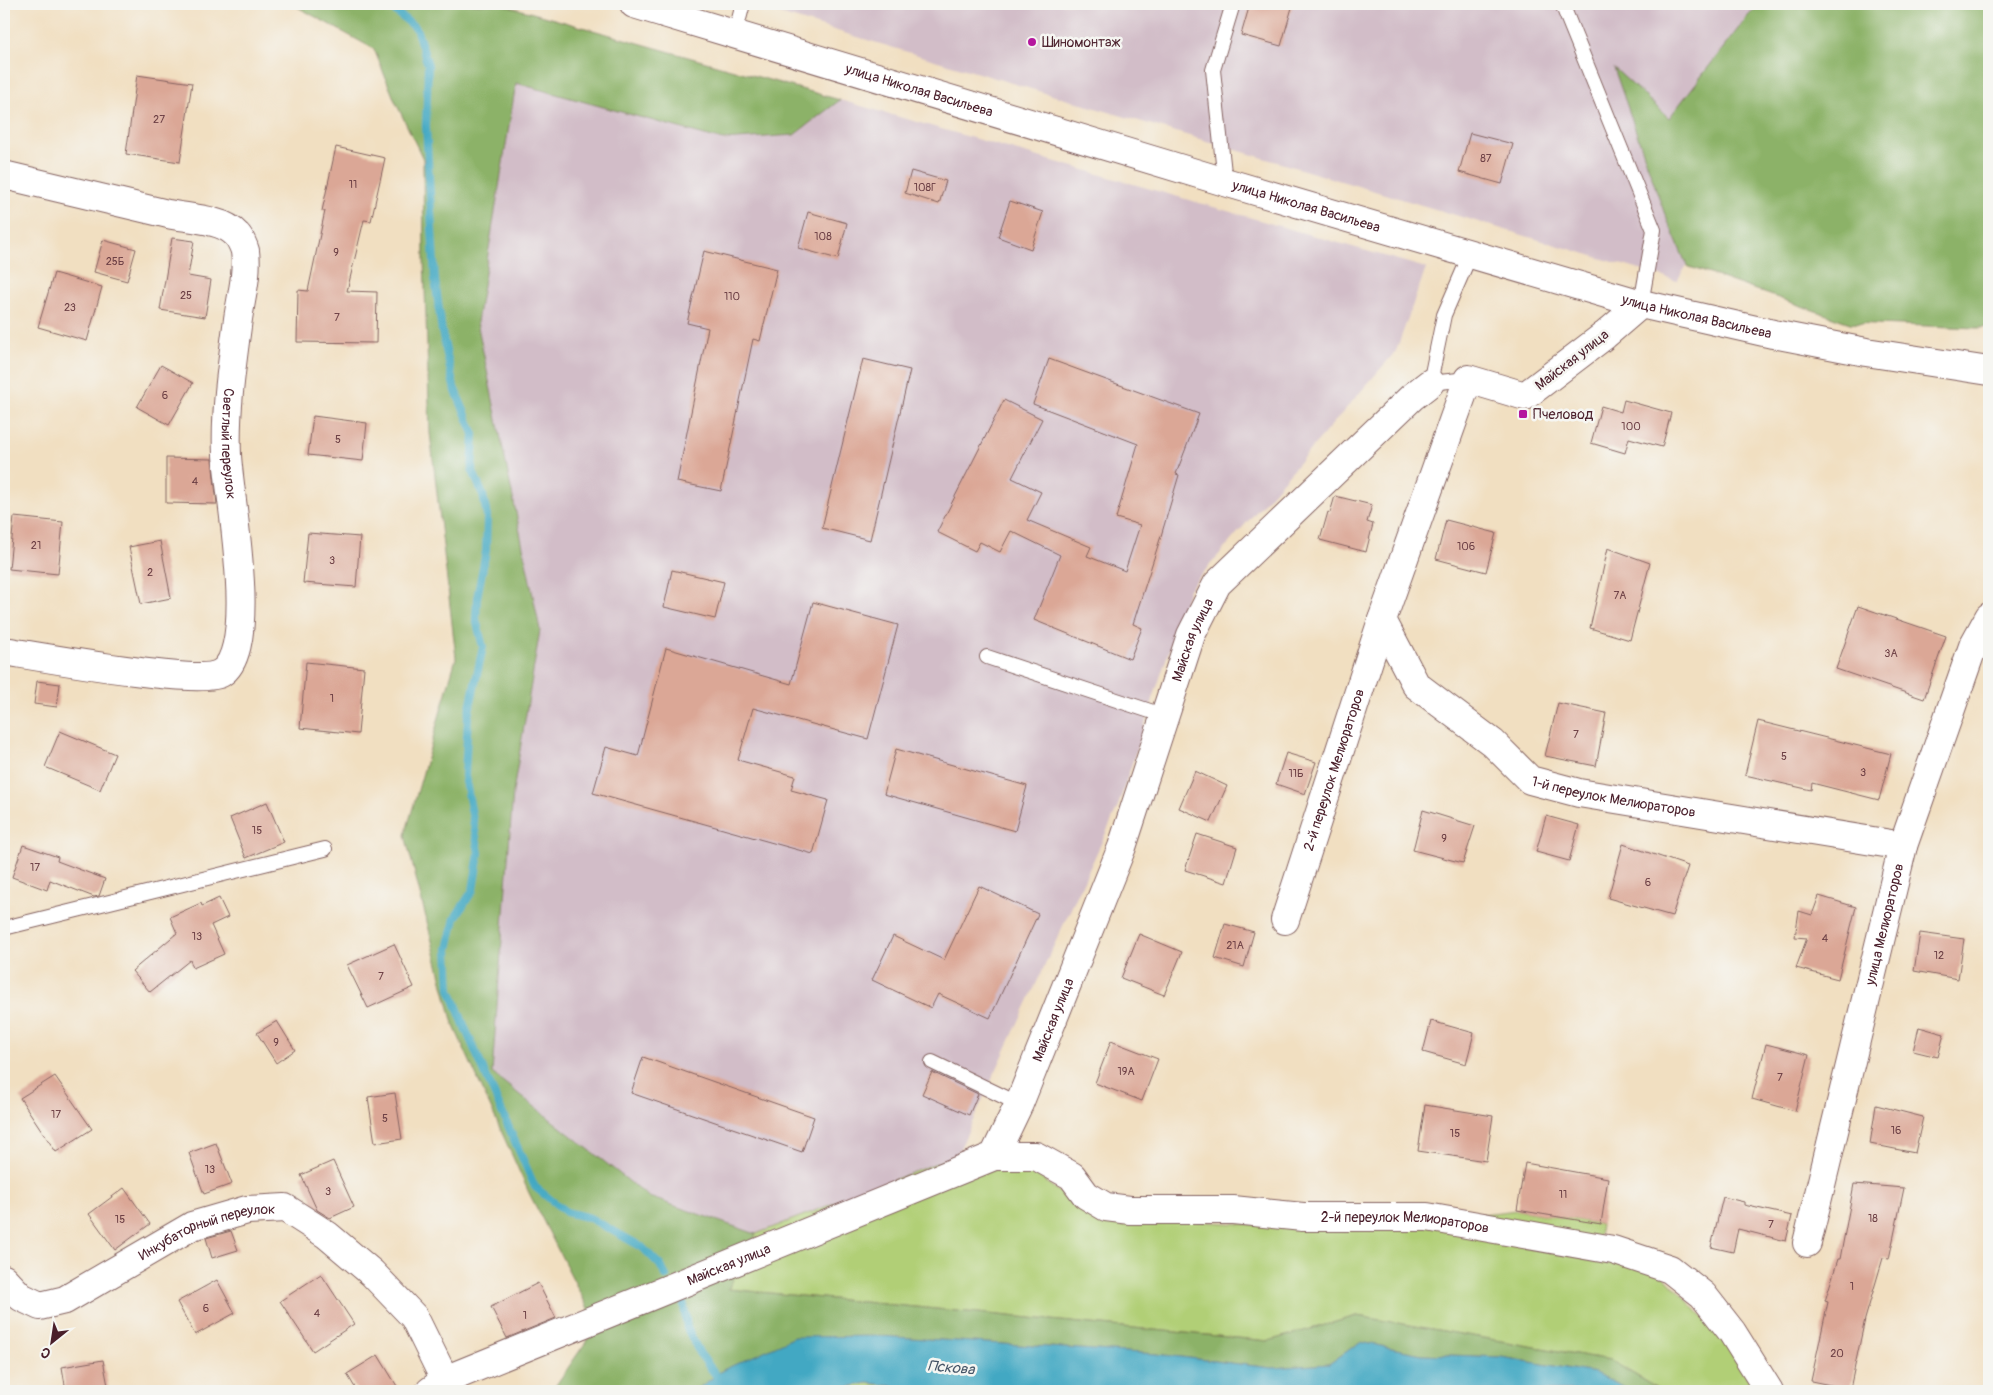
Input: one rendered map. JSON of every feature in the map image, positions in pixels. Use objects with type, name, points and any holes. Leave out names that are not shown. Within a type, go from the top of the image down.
[{"type":"street","name":"улица Николая Васильева","points":[[634,4],[1225,182],[1640,304],[1810,341],[1960,368],[1989,371]]},
{"type":"street","name":"Светлый переулок","points":[[4,175],[180,217],[213,222],[228,227],[237,235],[245,249],[226,434],[228,480],[240,568],[240,632],[228,666],[220,674],[208,676],[154,673],[4,651]]},
{"type":"street","name":"Майская улица","points":[[1468,379],[1525,396],[1605,335],[1640,304]]},
{"type":"street","points":[[1382,620],[1468,379]]},
{"type":"street","name":"Майская улица","points":[[437,1386],[994,1156],[1019,1104],[1122,848],[1191,635],[1217,584],[1412,397],[1430,383]]},
{"type":"street","name":"улица Мелиораторов","points":[[1807,1243],[1903,846],[1974,646],[1989,617]]},
{"type":"street","name":"1-й переулок Мелиораторов","points":[[1382,620],[1416,685],[1494,743],[1530,780],[1579,793],[1903,846]]},
{"type":"street","name":"2-й переулок Мелиораторов","points":[[1285,920],[1382,620]]},
{"type":"street","name":"2-й переулок Мелиораторов","points":[[994,1156],[1036,1156],[1072,1176],[1086,1195],[1106,1207],[1130,1210],[1233,1210],[1304,1217],[1427,1216],[1613,1250],[1670,1269],[1703,1295],[1732,1332],[1769,1391]]},
{"type":"street","name":"Инкубаторный переулок","points":[[4,1279],[21,1297],[40,1306],[65,1300],[192,1226],[247,1210],[285,1208],[327,1235],[372,1273],[414,1317],[437,1386]]},
{"type":"lane","points":[[735,34],[743,4]]},
{"type":"lane","points":[[1225,182],[1213,70],[1233,4]]},
{"type":"lane","points":[[1562,4],[1654,230],[1640,304]]},
{"type":"lane","points":[[1468,379],[1430,383],[1444,314],[1471,253]]},
{"type":"lane","points":[[987,657],[1165,716]]},
{"type":"lane","points":[[4,928],[325,849]]},
{"type":"lane","points":[[932,1062],[1019,1104]]},
{"type":"shaded area","points":[[746,4],[1835,4],[1677,281]]},
{"type":"shaded area","points":[[516,83],[723,140],[794,135],[840,100],[1426,268],[1396,351],[1189,589],[1117,809],[957,1155],[756,1234],[649,1197],[491,1073],[513,792],[540,630],[477,322]]},
{"type":"green space","points":[[292,4],[501,4],[840,100],[794,135],[723,140],[516,83],[477,322],[540,630],[513,792],[492,1073],[649,1197],[756,1234],[728,1289],[1268,1341],[1357,1316],[1610,1360],[1662,1391],[1631,1391],[1595,1373],[1501,1357],[1422,1354],[1360,1342],[1329,1364],[1272,1368],[1156,1354],[879,1336],[723,1370],[695,1391],[554,1391],[554,1388],[597,1326],[529,1193],[453,1024],[405,835],[456,658],[430,433],[424,260],[423,159],[395,101],[374,49]]},
{"type":"green space","points":[[1760,4],[1989,4],[1989,327],[1850,323],[1687,266],[1664,212],[1614,68],[1669,118],[1748,16]]},
{"type":"green space","points":[[957,1155],[994,1156],[1018,1161],[1090,1215],[1346,1230],[1517,1210],[1601,1224],[1597,1251],[1653,1264],[1722,1338],[1760,1391],[1662,1391],[1610,1360],[1357,1316],[1269,1341],[728,1289],[756,1234]]},
{"type":"green space","points":[[868,1383],[930,1391],[841,1391],[843,1388]]},
{"type":"water","name":"Пскова","points":[[879,1336],[1156,1354],[1272,1368],[1329,1364],[1360,1342],[1422,1354],[1501,1357],[1595,1373],[1631,1391],[930,1391],[868,1383],[843,1388],[841,1391],[695,1391],[723,1370],[795,1337]]},
{"type":"building","points":[[1250,4],[1293,4],[1281,46],[1241,35]]},
{"type":"building","points":[[137,75],[192,83],[180,162],[126,154]]},
{"type":"building","points":[[1470,133],[1513,144],[1502,184],[1459,172]]},
{"type":"building","points":[[336,147],[385,158],[371,221],[364,220],[347,291],[377,292],[376,343],[297,342],[298,290],[308,291],[325,211],[322,211]]},
{"type":"building","points":[[911,171],[946,181],[939,204],[905,193]]},
{"type":"building","points":[[1010,201],[1043,212],[1031,249],[998,237]]},
{"type":"building","points":[[808,212],[847,223],[838,259],[798,248]]},
{"type":"building","points":[[172,238],[194,241],[188,276],[211,280],[205,317],[160,310]]},
{"type":"building","points":[[103,240],[136,249],[127,281],[94,272]]},
{"type":"building","points":[[704,251],[777,269],[760,341],[753,339],[721,491],[677,482],[708,328],[687,323]]},
{"type":"building","points":[[54,273],[102,287],[87,341],[38,327]]},
{"type":"building","points":[[863,359],[910,370],[870,540],[822,528]]},
{"type":"building","points":[[1049,359],[1199,414],[1176,474],[1179,475],[1133,624],[1142,628],[1130,659],[1034,620],[1060,555],[1011,531],[1000,552],[980,542],[975,551],[937,532],[1004,400],[1042,419],[1012,478],[1041,492],[1027,520],[1091,547],[1087,556],[1125,571],[1140,525],[1116,518],[1138,444],[1033,404]]},
{"type":"building","points":[[161,365],[193,383],[169,425],[137,407]]},
{"type":"building","points":[[1624,400],[1671,413],[1662,447],[1629,438],[1625,453],[1591,443],[1601,406],[1621,412]]},
{"type":"building","points":[[313,416],[367,423],[363,461],[308,455]]},
{"type":"building","points":[[166,458],[212,459],[217,504],[166,503]]},
{"type":"building","points":[[1335,496],[1372,505],[1367,522],[1373,524],[1366,552],[1320,540]]},
{"type":"building","points":[[14,517],[63,522],[58,574],[9,569]]},
{"type":"building","points":[[1446,520],[1496,533],[1486,572],[1436,559]]},
{"type":"building","points":[[308,533],[360,537],[356,587],[303,583]]},
{"type":"building","points":[[160,541],[171,598],[141,604],[129,547]]},
{"type":"building","points":[[1608,548],[1650,563],[1630,640],[1590,628]]},
{"type":"building","points":[[672,570],[724,582],[715,619],[664,607]]},
{"type":"building","points":[[813,602],[898,625],[868,739],[753,708],[738,760],[795,776],[791,790],[828,800],[813,854],[593,793],[606,747],[638,756],[666,648],[791,684]]},
{"type":"building","points":[[1858,606],[1946,636],[1924,699],[1836,669]]},
{"type":"building","points":[[306,662],[364,668],[358,734],[300,728]]},
{"type":"building","points":[[37,681],[60,684],[57,707],[34,704]]},
{"type":"building","points":[[1558,703],[1606,713],[1596,766],[1545,756]]},
{"type":"building","points":[[1758,721],[1891,754],[1879,800],[1812,783],[1811,790],[1745,775]]},
{"type":"building","points":[[60,731],[115,754],[100,790],[45,767]]},
{"type":"building","points":[[896,749],[1027,786],[1015,831],[884,794]]},
{"type":"building","points":[[1286,753],[1316,762],[1305,794],[1276,784]]},
{"type":"building","points":[[1195,771],[1227,786],[1211,822],[1179,808]]},
{"type":"building","points":[[267,802],[284,842],[246,858],[230,818]]},
{"type":"building","points":[[1423,810],[1475,826],[1463,863],[1413,850]]},
{"type":"building","points":[[1546,816],[1579,825],[1569,861],[1536,852]]},
{"type":"building","points":[[1197,834],[1237,847],[1226,883],[1185,870]]},
{"type":"building","points":[[1623,844],[1688,866],[1672,916],[1608,898]]},
{"type":"building","points":[[23,845],[58,857],[57,861],[105,879],[99,896],[94,897],[50,880],[47,890],[12,877]]},
{"type":"building","points":[[979,886],[1038,914],[990,1018],[938,994],[931,1008],[872,980],[893,936],[944,960]]},
{"type":"building","points":[[1819,896],[1856,907],[1838,979],[1796,968],[1807,938],[1795,937],[1799,911],[1812,915]]},
{"type":"building","points":[[219,898],[228,917],[211,925],[224,954],[193,968],[190,960],[150,992],[132,971],[177,933],[170,917],[201,903],[202,906]]},
{"type":"building","points":[[1225,924],[1254,932],[1244,967],[1215,958]]},
{"type":"building","points":[[1920,933],[1964,939],[1958,979],[1914,971]]},
{"type":"building","points":[[1139,934],[1182,952],[1164,995],[1121,978]]},
{"type":"building","points":[[394,944],[414,987],[368,1008],[347,965]]},
{"type":"building","points":[[277,1021],[295,1050],[276,1063],[257,1033]]},
{"type":"building","points":[[1431,1021],[1474,1033],[1466,1064],[1423,1052]]},
{"type":"building","points":[[1919,1027],[1944,1034],[1938,1057],[1913,1051]]},
{"type":"building","points":[[1111,1041],[1158,1059],[1142,1101],[1095,1083]]},
{"type":"building","points":[[1766,1044],[1809,1055],[1795,1111],[1752,1099]]},
{"type":"building","points":[[643,1057],[814,1117],[802,1152],[631,1093]]},
{"type":"building","points":[[932,1072],[978,1094],[969,1115],[922,1094]]},
{"type":"building","points":[[55,1076],[92,1129],[56,1152],[20,1098]]},
{"type":"building","points":[[395,1093],[402,1139],[375,1143],[368,1097]]},
{"type":"building","points":[[1425,1105],[1493,1116],[1486,1161],[1418,1151]]},
{"type":"building","points":[[1876,1105],[1923,1117],[1915,1153],[1870,1144]]},
{"type":"building","points":[[216,1143],[232,1184],[204,1194],[189,1153]]},
{"type":"building","points":[[333,1161],[354,1207],[330,1218],[317,1210],[301,1175]]},
{"type":"building","points":[[1525,1163],[1608,1178],[1601,1224],[1517,1210]]},
{"type":"building","points":[[1854,1184],[1904,1188],[1889,1259],[1883,1258],[1865,1319],[1850,1389],[1811,1381],[1828,1302],[1825,1301],[1838,1259],[1840,1259]]},
{"type":"building","points":[[124,1188],[150,1224],[115,1250],[89,1214]]},
{"type":"building","points":[[1723,1197],[1744,1202],[1744,1205],[1792,1216],[1786,1241],[1738,1229],[1733,1252],[1711,1247]]},
{"type":"building","points":[[231,1231],[238,1250],[212,1258],[206,1238]]},
{"type":"building","points":[[321,1274],[354,1324],[313,1351],[280,1301]]},
{"type":"building","points":[[217,1280],[235,1313],[195,1335],[177,1302]]},
{"type":"building","points":[[538,1283],[556,1318],[507,1338],[491,1307]]},
{"type":"building","points":[[378,1355],[400,1391],[357,1391],[347,1374]]},
{"type":"building","points":[[103,1360],[109,1391],[66,1391],[62,1367]]},
{"type":"waterway","points":[[386,4],[416,28],[428,65],[426,126],[435,279],[442,332],[454,387],[474,434],[472,469],[483,495],[487,516],[486,551],[477,598],[476,619],[483,647],[468,716],[465,776],[479,853],[473,890],[455,918],[448,949],[450,989],[535,1187],[566,1212],[590,1218],[642,1247],[660,1265],[666,1276]]},
{"type":"waterway","points":[[684,1305],[687,1328],[700,1354],[728,1391]]},
{"type":"place","name":"Шиномонтаж","points":[[1032,42]]},
{"type":"place","name":"Пчеловод","points":[[1523,414]]}]
